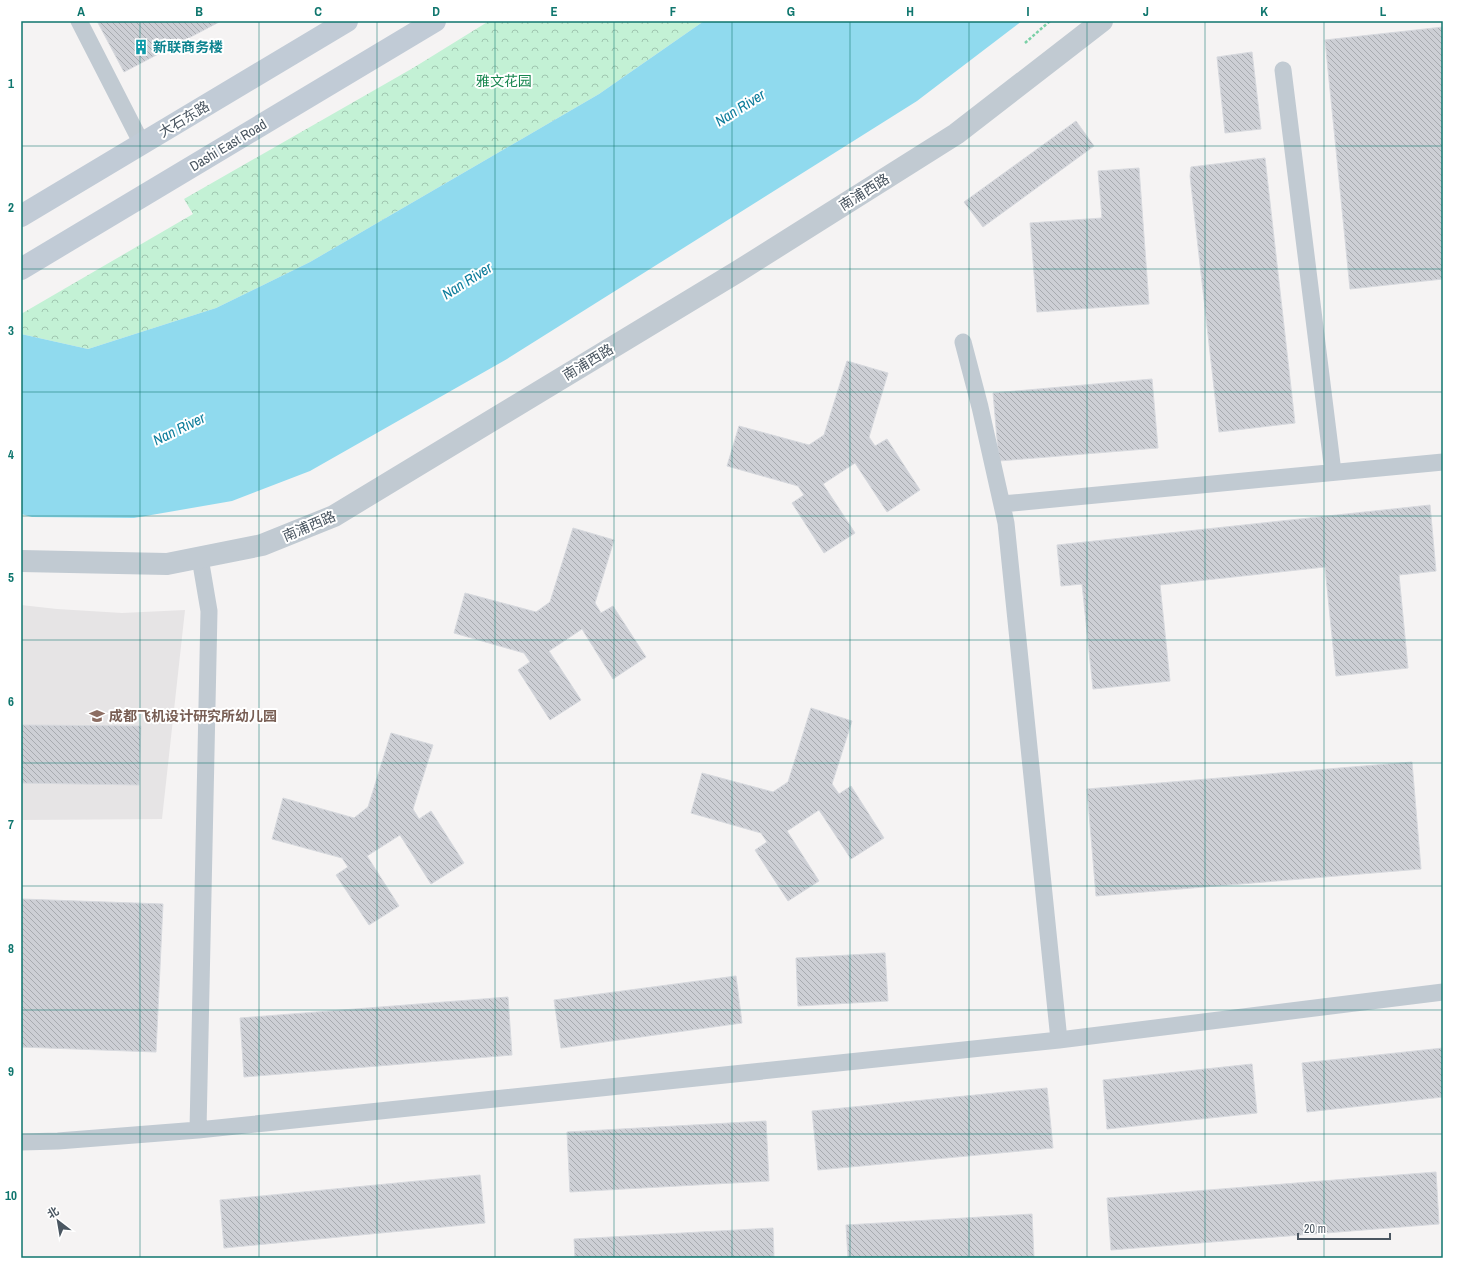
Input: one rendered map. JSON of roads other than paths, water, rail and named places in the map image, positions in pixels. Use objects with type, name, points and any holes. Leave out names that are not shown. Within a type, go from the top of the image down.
[{"type":"main road","name":"大石东路","points":[[21,216],[347,21]]},
{"type":"main road","name":"Dashi East Road","points":[[21,269],[435,21]]},
{"type":"street","name":"南浦西路","points":[[21,561],[167,564],[262,545],[334,516],[737,272],[956,134],[1102,21]]},
{"type":"lane","points":[[79,21],[142,144]]},
{"type":"lane","points":[[1283,70],[1333,472]]},
{"type":"lane","points":[[963,342],[1002,504],[1007,531],[1059,1040]]},
{"type":"lane","points":[[1002,504],[1443,462]]},
{"type":"lane","points":[[198,1130],[210,612],[200,558]]},
{"type":"lane","points":[[21,1142],[58,1141],[198,1130],[1059,1040],[1443,992]]},
{"type":"water","name":"Nan River","points":[[704,21],[1022,21],[917,101],[507,359],[310,471],[232,501],[134,518],[32,517],[21,514],[21,334],[88,349],[216,308],[310,262],[599,94]]},
{"type":"place","name":"新联商务楼","points":[[141,47]]},
{"type":"place","name":"成都飞机设计研究所幼儿园","points":[[97,716]]},
{"type":"park label","name":"雅文花园","points":[[504,81]]}]
